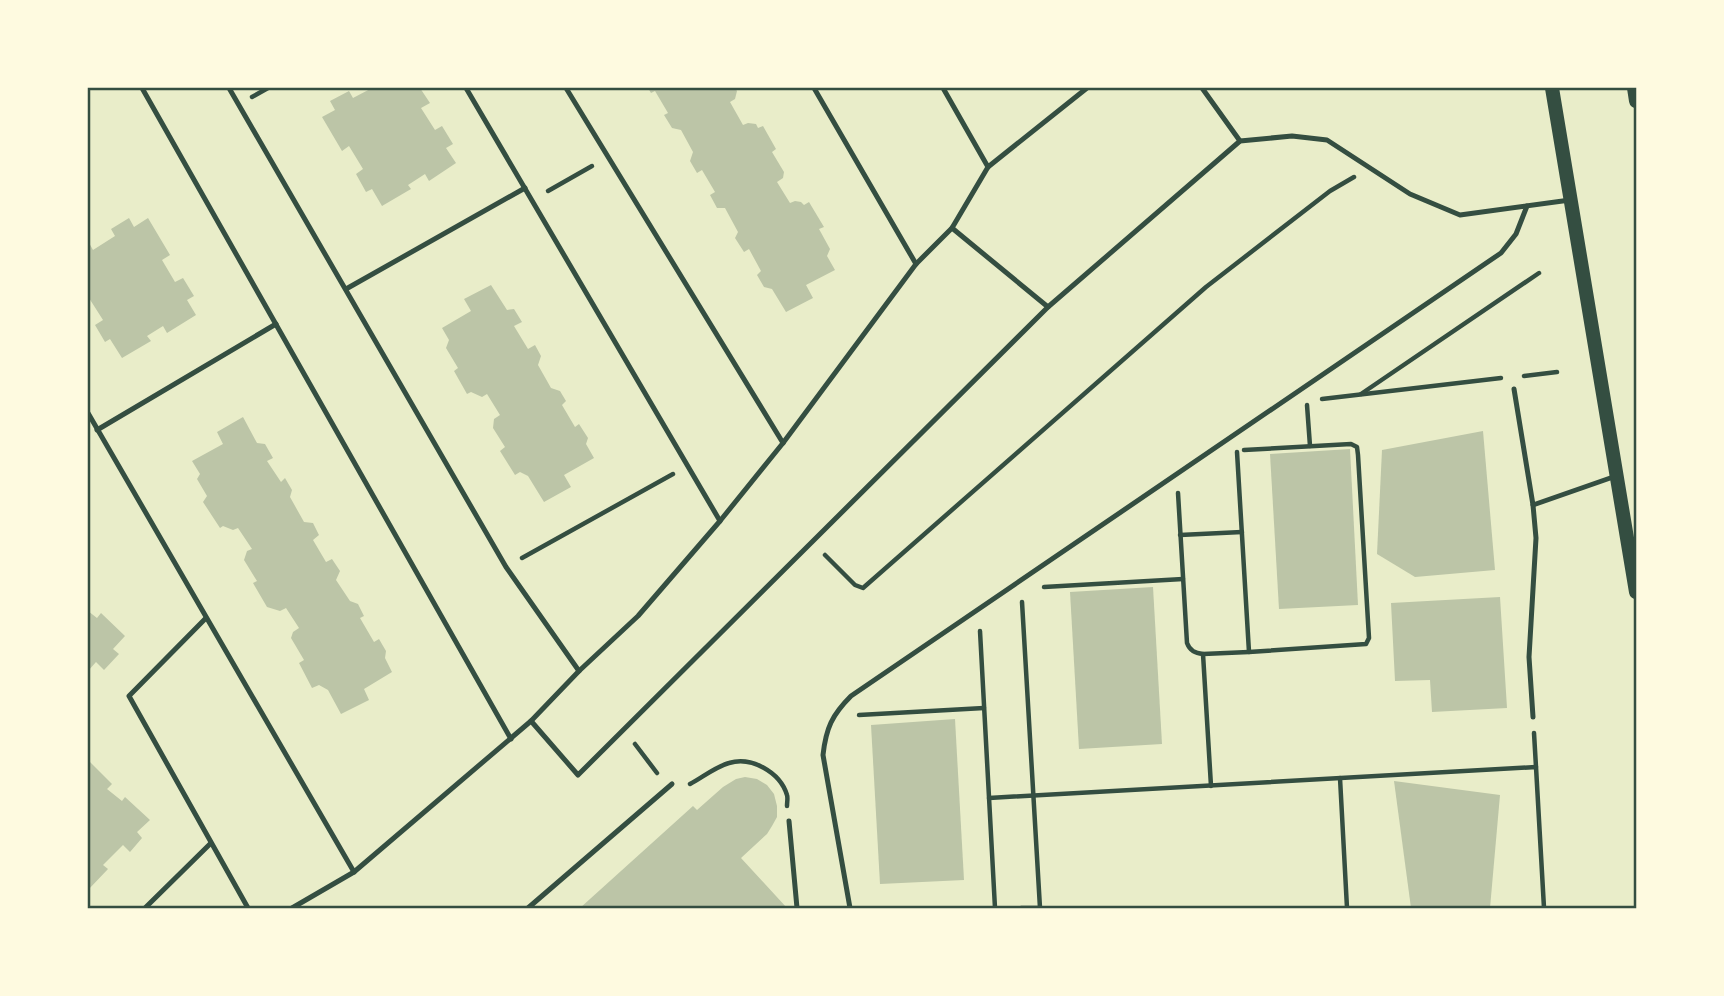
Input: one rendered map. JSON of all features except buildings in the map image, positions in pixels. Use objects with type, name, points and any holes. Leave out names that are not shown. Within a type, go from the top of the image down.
[{"type":"main road","points":[[1552,88],[1636,593]]},
{"type":"main road","points":[[1634,88],[1636,101]]},
{"type":"lane","points":[[142,88],[511,738]]},
{"type":"lane","points":[[229,88],[506,567],[579,671]]},
{"type":"lane","points":[[466,88],[720,521]]},
{"type":"lane","points":[[566,88],[783,443]]},
{"type":"lane","points":[[814,88],[916,264]]},
{"type":"lane","points":[[943,88],[988,167]]},
{"type":"lane","points":[[292,908],[354,873],[531,722],[579,671],[638,617],[783,443],[916,264],[953,228],[988,167],[1087,88]]},
{"type":"lane","points":[[1202,88],[1240,141]]},
{"type":"lane","points":[[531,722],[578,775],[1048,307],[1240,141],[1292,136],[1327,140],[1410,194],[1460,215],[1570,200]]},
{"type":"lane","points":[[346,289],[525,188]]},
{"type":"lane","points":[[850,908],[823,755],[825,737],[833,717],[851,696],[1501,253],[1516,234],[1527,206]]},
{"type":"lane","points":[[953,228],[1048,307]]},
{"type":"lane","points":[[97,430],[276,324]]},
{"type":"lane","points":[[1514,389],[1533,505],[1536,551],[1529,657],[1533,717]]},
{"type":"lane","points":[[88,413],[354,873]]},
{"type":"lane","points":[[1533,505],[1618,475]]},
{"type":"lane","points":[[206,618],[129,696],[248,908]]},
{"type":"lane","points":[[528,908],[672,784]]},
{"type":"lane","points":[[789,821],[797,908]]},
{"type":"lane","points":[[145,908],[211,843]]},
{"type":"path","points":[[532,200],[607,158]]},
{"type":"path","points":[[812,542],[855,586],[863,587],[1206,287],[1330,191],[1370,168]]},
{"type":"path","points":[[1361,394],[1539,273]]},
{"type":"path","points":[[1517,376],[1557,372]]},
{"type":"path","points":[[1307,400],[1504,378]]},
{"type":"path","points":[[1306,386],[1310,446]]},
{"type":"path","points":[[1236,434],[1249,652]]},
{"type":"path","points":[[1177,474],[1186,643],[1191,650],[1203,654],[1363,645],[1368,641],[1358,450],[1351,444],[1237,450]]},
{"type":"path","points":[[506,567],[688,466]]},
{"type":"path","points":[[1180,535],[1242,532]]},
{"type":"path","points":[[1021,589],[1183,579]]},
{"type":"path","points":[[1021,580],[1040,908],[1021,908]]},
{"type":"path","points":[[978,609],[995,908]]},
{"type":"path","points":[[1203,654],[1211,786]]},
{"type":"path","points":[[833,717],[984,708]]},
{"type":"path","points":[[1533,717],[1544,908]]},
{"type":"path","points":[[624,729],[662,779],[672,784],[691,783],[732,762],[747,761],[763,766],[778,779],[786,794],[789,821]]},
{"type":"path","points":[[989,798],[1536,767]]},
{"type":"path","points":[[1340,778],[1347,908]]}]
